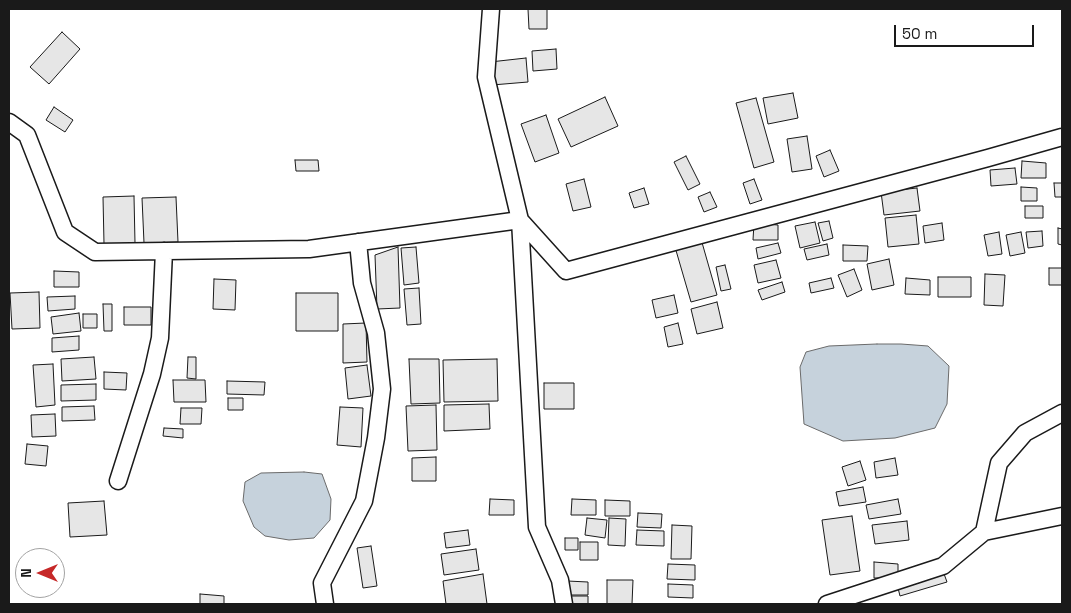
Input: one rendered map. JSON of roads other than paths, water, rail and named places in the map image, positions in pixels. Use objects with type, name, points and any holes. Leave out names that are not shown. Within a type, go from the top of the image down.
[{"type":"street","points":[[492,9],[486,77],[520,220],[537,527],[560,580],[564,604]]},
{"type":"street","points":[[9,122],[27,136],[65,232],[95,252],[309,249],[520,220]]},
{"type":"street","points":[[520,220],[566,271],[988,158],[1062,136]]},
{"type":"street","points":[[325,604],[322,583],[364,502],[376,438],[382,389],[376,333],[362,284],[358,242]]},
{"type":"street","points":[[118,481],[152,374],[160,338],[164,251]]},
{"type":"street","points":[[984,532],[999,463],[1025,433],[1062,413]]},
{"type":"street","points":[[827,604],[943,566],[984,532],[1062,516]]}]
